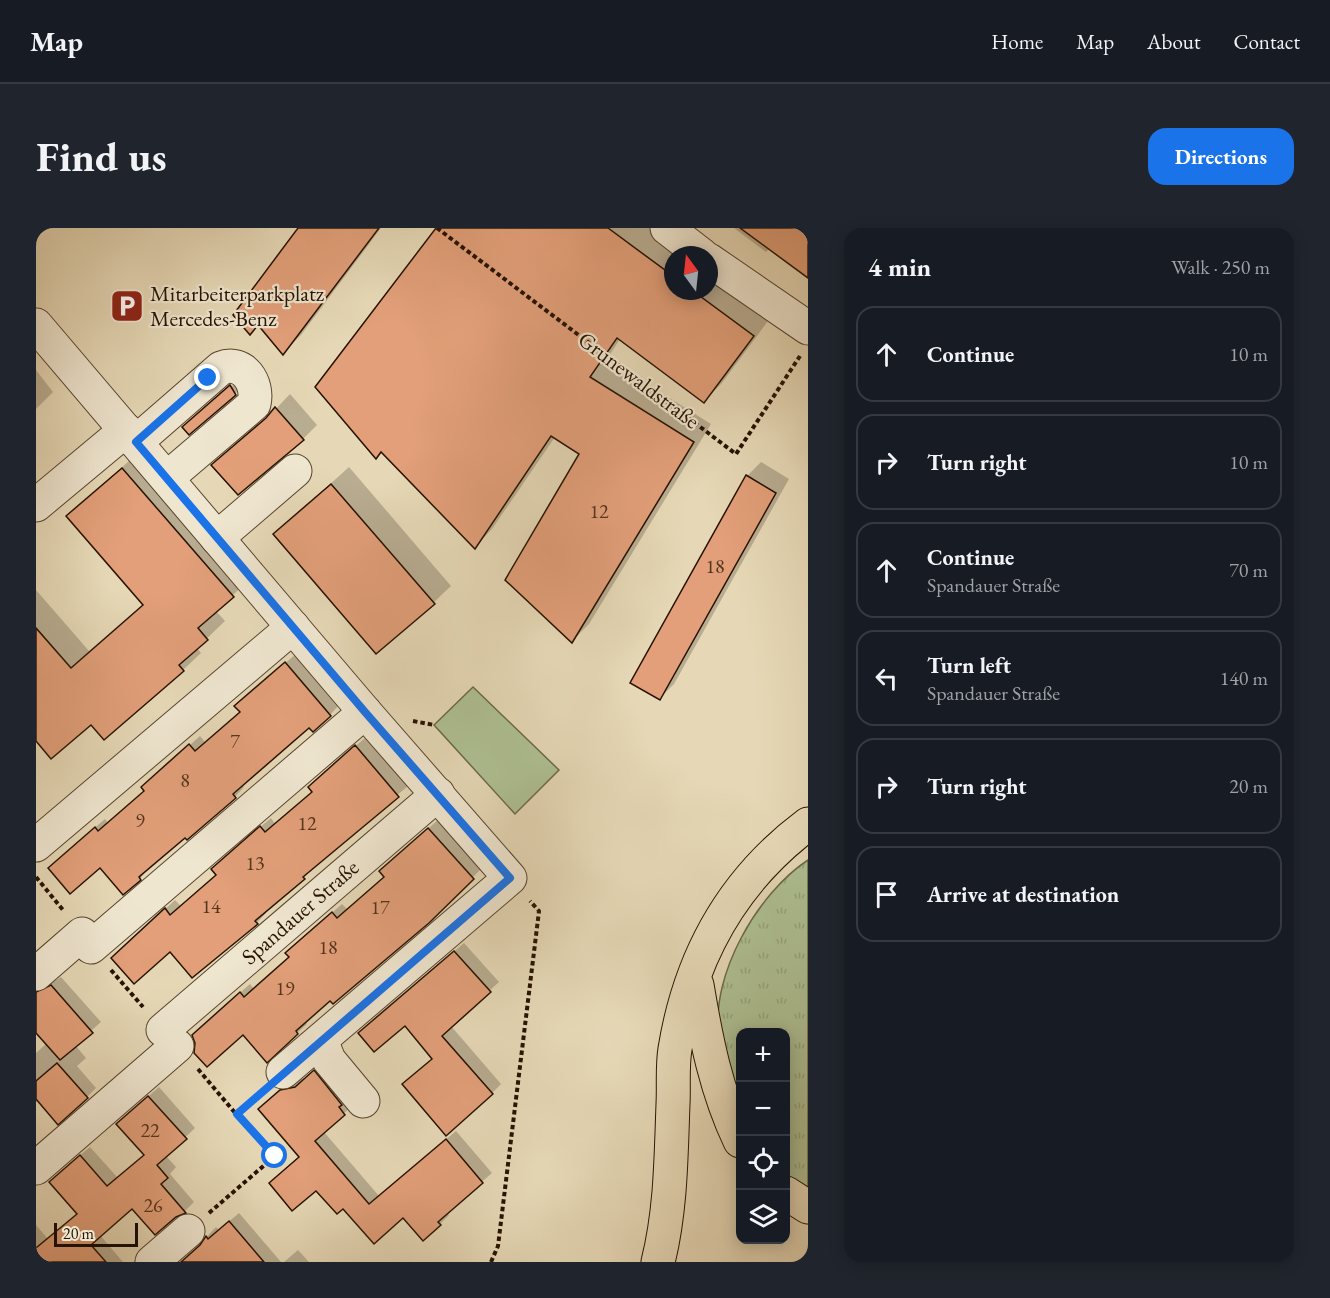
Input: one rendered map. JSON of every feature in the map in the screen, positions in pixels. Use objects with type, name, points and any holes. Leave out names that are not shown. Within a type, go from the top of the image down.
[{"type":"highway","points":[[658,1262],[665,1233],[670,1184],[675,1050],[695,972],[718,921],[745,883],[778,847],[808,824]]},
{"type":"highway","points":[[695,972],[709,1054],[726,1110],[739,1136]]},
{"type":"highway","points":[[790,1196],[808,1207]]},
{"type":"street","points":[[667,228],[690,246]]},
{"type":"street","points":[[718,268],[805,341]]},
{"type":"street","points":[[36,325],[365,712],[510,878],[284,1072]]},
{"type":"street","points":[[36,505],[221,368],[231,364],[240,367],[255,384],[257,392],[254,404],[167,478]]},
{"type":"street","points":[[217,538],[295,471]]},
{"type":"street","points":[[36,845],[293,627]]},
{"type":"street","points":[[36,974],[87,940],[365,712]]},
{"type":"street","name":"Spandauer Straße","points":[[36,1168],[170,1038],[438,794]]},
{"type":"street","points":[[321,1040],[329,1060],[363,1101]]},
{"type":"street","points":[[152,1262],[188,1231]]},
{"type":"path","name":"Grunewaldstraße","points":[[437,228],[736,454],[805,341]]},
{"type":"path","points":[[36,877],[170,1038],[275,1156],[188,1231]]},
{"type":"path","points":[[491,1262],[498,1246],[539,911],[510,878]]},
{"type":"path","points":[[237,1114],[284,1072]]},
{"type":"green space","points":[[473,687],[559,770],[515,814],[434,725]]},
{"type":"green space","points":[[808,860],[808,1190],[790,1177],[790,1028],[736,1028],[736,1102],[719,1036],[718,1012],[722,987],[730,962],[755,914],[789,875]]},
{"type":"building","points":[[298,228],[379,228],[283,355],[258,325],[250,335],[233,315]]},
{"type":"building","points":[[436,228],[608,228],[664,269],[664,300],[705,300],[754,336],[704,403],[617,338],[590,377],[694,442],[572,643],[505,580],[579,454],[551,436],[475,549],[381,452],[376,459],[315,387]]},
{"type":"building","points":[[740,228],[808,228],[808,278]]},
{"type":"building","points":[[230,385],[236,395],[189,435],[182,427]]},
{"type":"building","points":[[275,407],[304,440],[238,495],[211,465],[266,418]]},
{"type":"building","points":[[122,468],[234,597],[198,628],[208,640],[179,665],[184,671],[104,740],[91,725],[51,759],[36,741],[36,628],[71,668],[143,605],[66,516]]},
{"type":"building","points":[[746,475],[776,493],[660,700],[630,683]]},
{"type":"building","points":[[331,484],[435,604],[376,654],[273,534]]},
{"type":"building","points":[[285,662],[331,716],[313,732],[309,728],[233,794],[236,798],[139,877],[141,880],[123,895],[100,868],[70,894],[48,868],[95,827],[98,831],[144,791],[141,787],[189,744],[195,751],[240,712],[234,706]]},
{"type":"building","points":[[355,745],[399,797],[303,877],[305,879],[255,921],[258,924],[192,978],[170,952],[134,984],[111,958],[165,908],[170,915],[216,875],[211,869],[260,826],[265,832],[312,792],[308,787]]},
{"type":"building","points":[[428,828],[474,879],[429,923],[333,1004],[330,1001],[296,1031],[298,1034],[267,1063],[243,1035],[207,1067],[194,1053],[195,1043],[192,1035],[240,992],[244,997],[289,957],[285,953],[332,912],[337,918],[384,877],[379,871]]},
{"type":"building","points":[[454,951],[491,992],[442,1036],[493,1094],[446,1136],[402,1084],[432,1059],[405,1026],[374,1052],[358,1033]]},
{"type":"building","points":[[51,985],[93,1033],[60,1060],[36,1033],[36,992]]},
{"type":"building","points":[[57,1063],[88,1098],[58,1125],[36,1099],[36,1081]]},
{"type":"building","points":[[314,1070],[342,1105],[339,1107],[345,1115],[315,1141],[369,1204],[446,1139],[483,1183],[438,1222],[441,1225],[423,1241],[403,1218],[374,1244],[343,1209],[337,1214],[316,1191],[292,1211],[269,1183],[299,1157],[258,1109],[280,1090],[295,1087]]},
{"type":"building","points":[[148,1096],[187,1139],[157,1165],[168,1178],[161,1184],[186,1213],[176,1217],[155,1235],[132,1209],[91,1245],[106,1262],[36,1262],[36,1248],[77,1214],[49,1182],[80,1155],[107,1186],[144,1155],[116,1124]]},
{"type":"building","points":[[229,1221],[264,1262],[181,1262],[200,1245],[206,1236],[208,1239]]},
{"type":"place","name":"Mitarbeiterparkplatz Mercedes-Benz","points":[[127,306]]},
{"type":"route","points":[[208,378],[136,442],[365,712],[510,878],[237,1114],[275,1156]]}]
